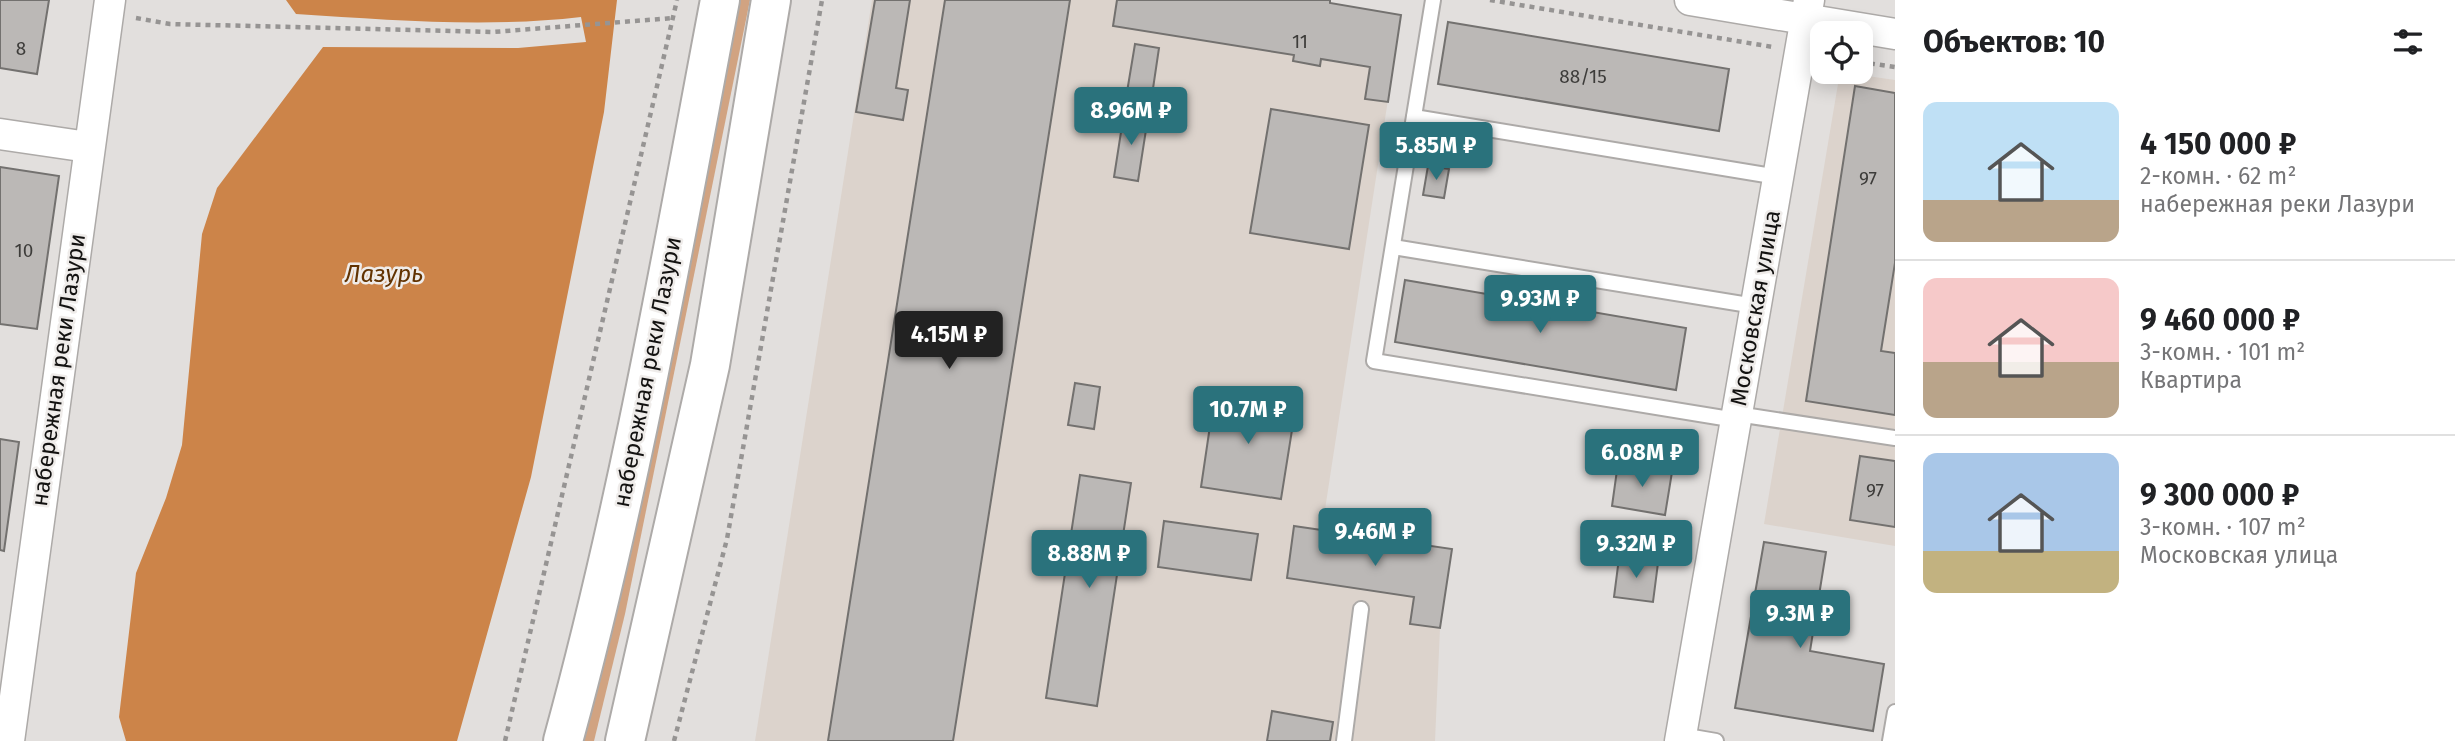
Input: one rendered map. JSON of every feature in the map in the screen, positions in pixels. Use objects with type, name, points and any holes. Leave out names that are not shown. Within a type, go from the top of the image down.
[{"type":"main road","name":"набережная реки Лазури","points":[[563,741],[596,621],[644,395],[720,0]]},
{"type":"main road","points":[[625,741],[710,365],[771,0]]},
{"type":"street","name":"набережная реки Лазури","points":[[9,741],[110,0]]},
{"type":"street","points":[[1690,0],[1807,9],[1895,34]]},
{"type":"street","name":"Московская улица","points":[[1681,738],[1807,9]]},
{"type":"street","points":[[0,134],[88,147]]},
{"type":"lane","points":[[1433,0],[1374,361],[1736,417],[1895,438]]},
{"type":"lane","points":[[1414,117],[1778,177]]},
{"type":"lane","points":[[1393,247],[1755,306]]},
{"type":"lane","points":[[1344,741],[1361,609]]},
{"type":"lane","points":[[1890,741],[1895,712]]},
{"type":"lane","points":[[1681,738],[1716,741]]},
{"type":"path","points":[[505,741],[677,0]]},
{"type":"path","points":[[674,741],[727,539],[822,0]]},
{"type":"path","points":[[1490,0],[1800,52]]},
{"type":"path","points":[[148,20],[170,24],[494,32],[673,18]]},
{"type":"path","points":[[1873,64],[1895,67]]},
{"type":"shaded area","points":[[737,0],[750,0],[625,614],[594,741],[578,741]]},
{"type":"shaded area","points":[[872,0],[1330,0],[1330,3],[1401,15],[1322,529],[1452,549],[1440,628],[1435,741],[755,741]]},
{"type":"shaded area","points":[[1873,77],[1895,80],[1895,546],[1764,524],[1838,84],[1873,84]]},
{"type":"water","name":"Лазурь","points":[[286,0],[617,0],[604,112],[531,477],[457,741],[126,741],[119,717],[136,573],[166,498],[182,445],[202,234],[217,188],[323,47],[518,48],[586,42],[581,17],[510,22],[367,19],[296,14]]},
{"type":"building","points":[[0,0],[49,0],[37,74],[0,68]]},
{"type":"building","points":[[875,0],[910,0],[896,88],[908,90],[903,120],[856,112]]},
{"type":"building","points":[[945,0],[1070,0],[953,741],[828,741]]},
{"type":"building","points":[[1117,0],[1330,0],[1330,3],[1401,15],[1388,102],[1365,99],[1370,67],[1321,59],[1320,66],[1293,61],[1294,55],[1113,26]]},
{"type":"building","points":[[1448,22],[1729,69],[1719,131],[1438,84]]},
{"type":"building","points":[[1135,44],[1159,48],[1151,102],[1126,98]]},
{"type":"building","points":[[1855,86],[1895,93],[1895,263],[1881,351],[1895,353],[1895,415],[1806,401]]},
{"type":"building","points":[[1271,109],[1369,125],[1349,249],[1250,233]]},
{"type":"building","points":[[1124,113],[1148,117],[1138,181],[1114,177]]},
{"type":"building","points":[[1428,166],[1449,169],[1444,198],[1423,195]]},
{"type":"building","points":[[0,167],[59,176],[37,329],[0,324]]},
{"type":"building","points":[[1405,280],[1686,328],[1676,390],[1395,342]]},
{"type":"building","points":[[1075,383],[1100,387],[1094,429],[1068,425]]},
{"type":"building","points":[[1215,392],[1296,405],[1281,499],[1201,487]]},
{"type":"building","points":[[0,439],[19,442],[4,551],[0,550]]},
{"type":"building","points":[[1860,456],[1895,461],[1895,527],[1850,520]]},
{"type":"building","points":[[1618,463],[1672,472],[1665,515],[1612,506]]},
{"type":"building","points":[[1080,475],[1131,483],[1097,706],[1046,698]]},
{"type":"building","points":[[1164,521],[1258,534],[1251,580],[1158,567]]},
{"type":"building","points":[[1294,526],[1452,549],[1440,628],[1410,624],[1414,597],[1287,578]]},
{"type":"building","points":[[1764,542],[1826,552],[1810,651],[1884,664],[1873,731],[1735,708]]},
{"type":"building","points":[[1619,558],[1658,563],[1653,602],[1614,597]]},
{"type":"building","points":[[1272,711],[1333,722],[1330,741],[1267,741]]}]
